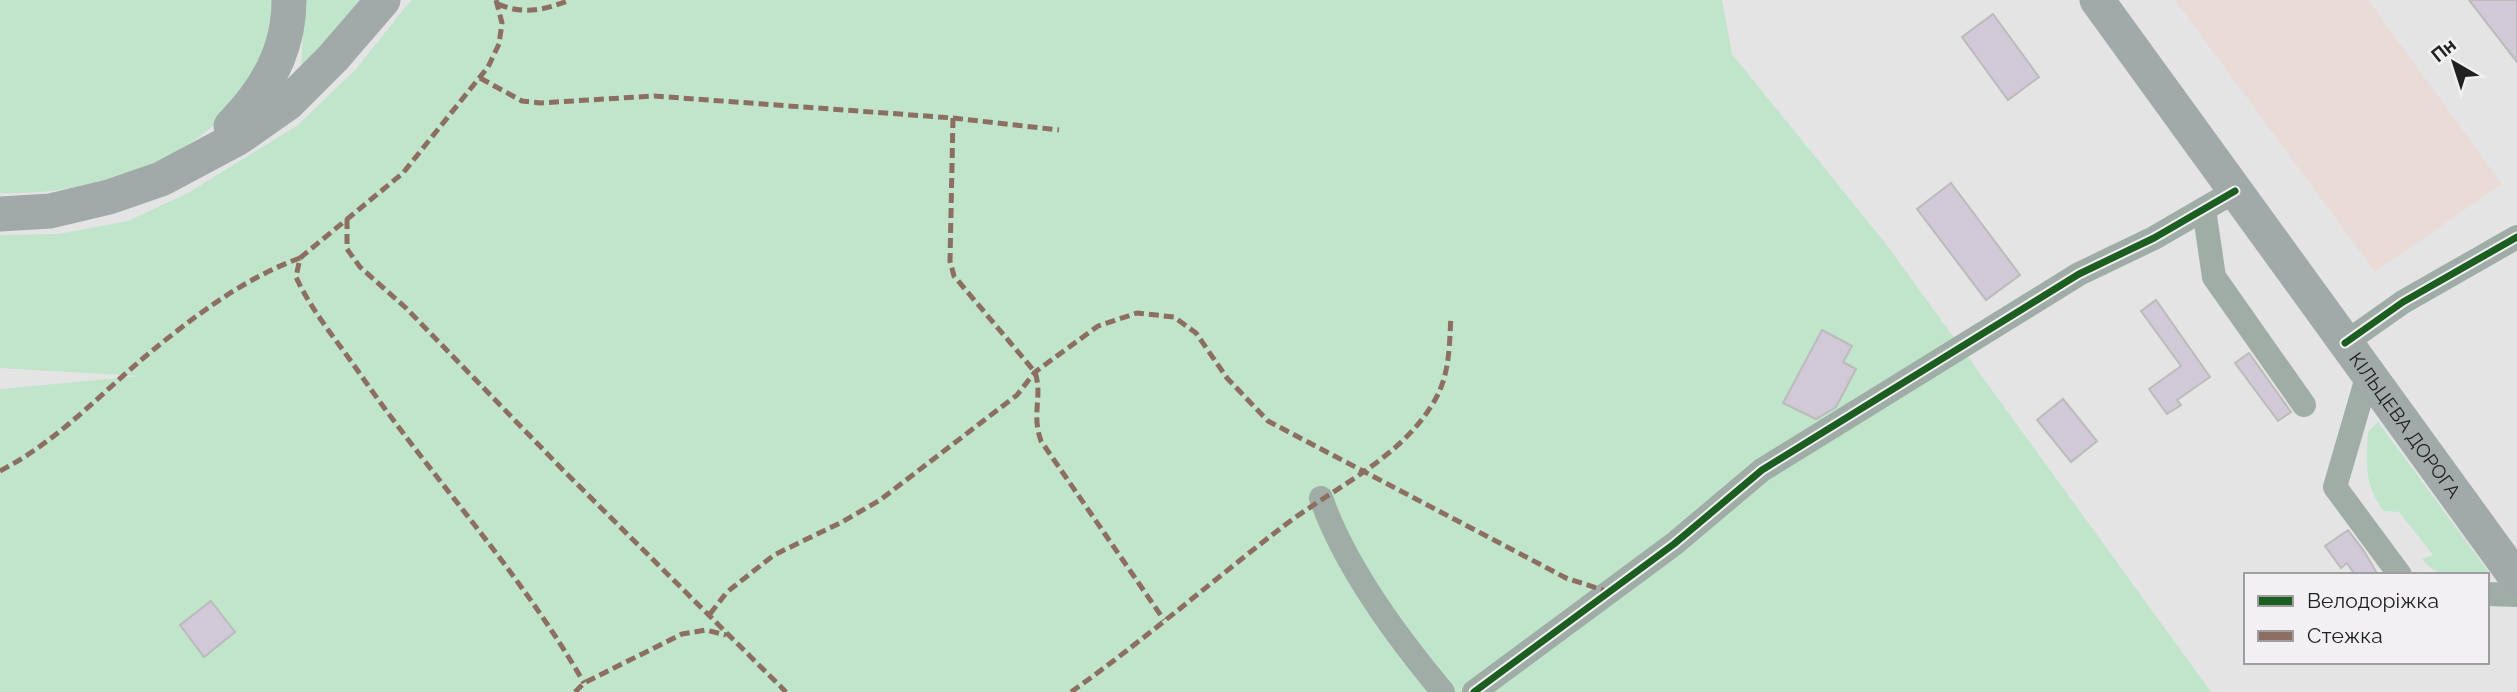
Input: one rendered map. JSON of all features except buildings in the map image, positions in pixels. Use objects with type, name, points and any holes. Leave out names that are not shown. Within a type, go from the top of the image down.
[{"type":"highway","points":[[194,160],[233,124],[265,88],[283,50],[289,0]]},
{"type":"highway","points":[[0,214],[50,211],[109,197],[161,179],[237,138],[288,103],[333,58],[383,0]]},
{"type":"highway","name":"КІЛЬЦЕВА ДОРОГА","points":[[2097,0],[2517,579]]},
{"type":"street","points":[[1474,692],[1674,544],[1762,470],[2079,274],[2154,238],[2235,191]]},
{"type":"street","points":[[2204,209],[2214,277],[2304,405]]},
{"type":"street","points":[[2345,343],[2403,302],[2517,237]]},
{"type":"street","points":[[2368,374],[2335,487],[2399,573]]},
{"type":"street","points":[[1321,498],[1342,545],[1400,638],[1443,692]]},
{"type":"street","points":[[2489,594],[2517,595]]},
{"type":"shaded area","points":[[2175,0],[2368,0],[2502,184],[2375,272]]},
{"type":"green space","points":[[0,0],[275,0],[267,48],[259,73],[237,103],[210,128],[180,150],[110,179],[74,188],[0,193]]},
{"type":"green space","points":[[305,0],[366,0],[301,70]]},
{"type":"green space","points":[[411,0],[1722,0],[1732,54],[1886,244],[2211,692],[0,692],[0,389],[140,376],[0,368],[0,235],[58,234],[128,221],[188,193],[298,125],[356,69]]},
{"type":"green space","points":[[2378,422],[2488,573],[2443,573],[2428,566],[2422,559],[2433,555],[2399,512],[2384,511],[2377,502],[2368,474],[2368,432]]},
{"type":"marked path","points":[[496,0],[502,23],[499,44],[488,67],[403,173],[300,258],[296,277],[317,313],[386,410],[532,602],[584,683]]},
{"type":"marked path","points":[[498,4],[534,10],[570,0]]},
{"type":"marked path","points":[[480,78],[522,101],[540,103],[654,96],[953,118],[950,261],[954,276],[1035,372],[1038,389],[1037,422],[1041,441],[1164,620]]},
{"type":"marked path","points":[[953,118],[1059,130]]},
{"type":"marked path","points":[[347,219],[347,249],[360,267],[406,308],[564,471],[786,692]]},
{"type":"marked path","points":[[0,471],[59,432],[200,313],[259,276],[300,258]]},
{"type":"marked path","points":[[710,614],[727,592],[774,555],[880,500],[1017,395],[1035,372],[1098,326],[1137,313],[1174,317],[1196,333],[1227,378],[1268,421],[1566,578],[1609,592]]},
{"type":"marked path","points":[[1071,692],[1281,528],[1361,474],[1399,444],[1416,427],[1437,397],[1447,364],[1451,316]]},
{"type":"marked path","points":[[575,692],[584,683],[682,634],[706,630],[726,635]]},
{"type":"cycle path","points":[[1474,692],[1674,544],[1762,470],[2079,274],[2154,238],[2235,191]]},
{"type":"cycle path","points":[[2345,343],[2403,302],[2517,237]]}]
